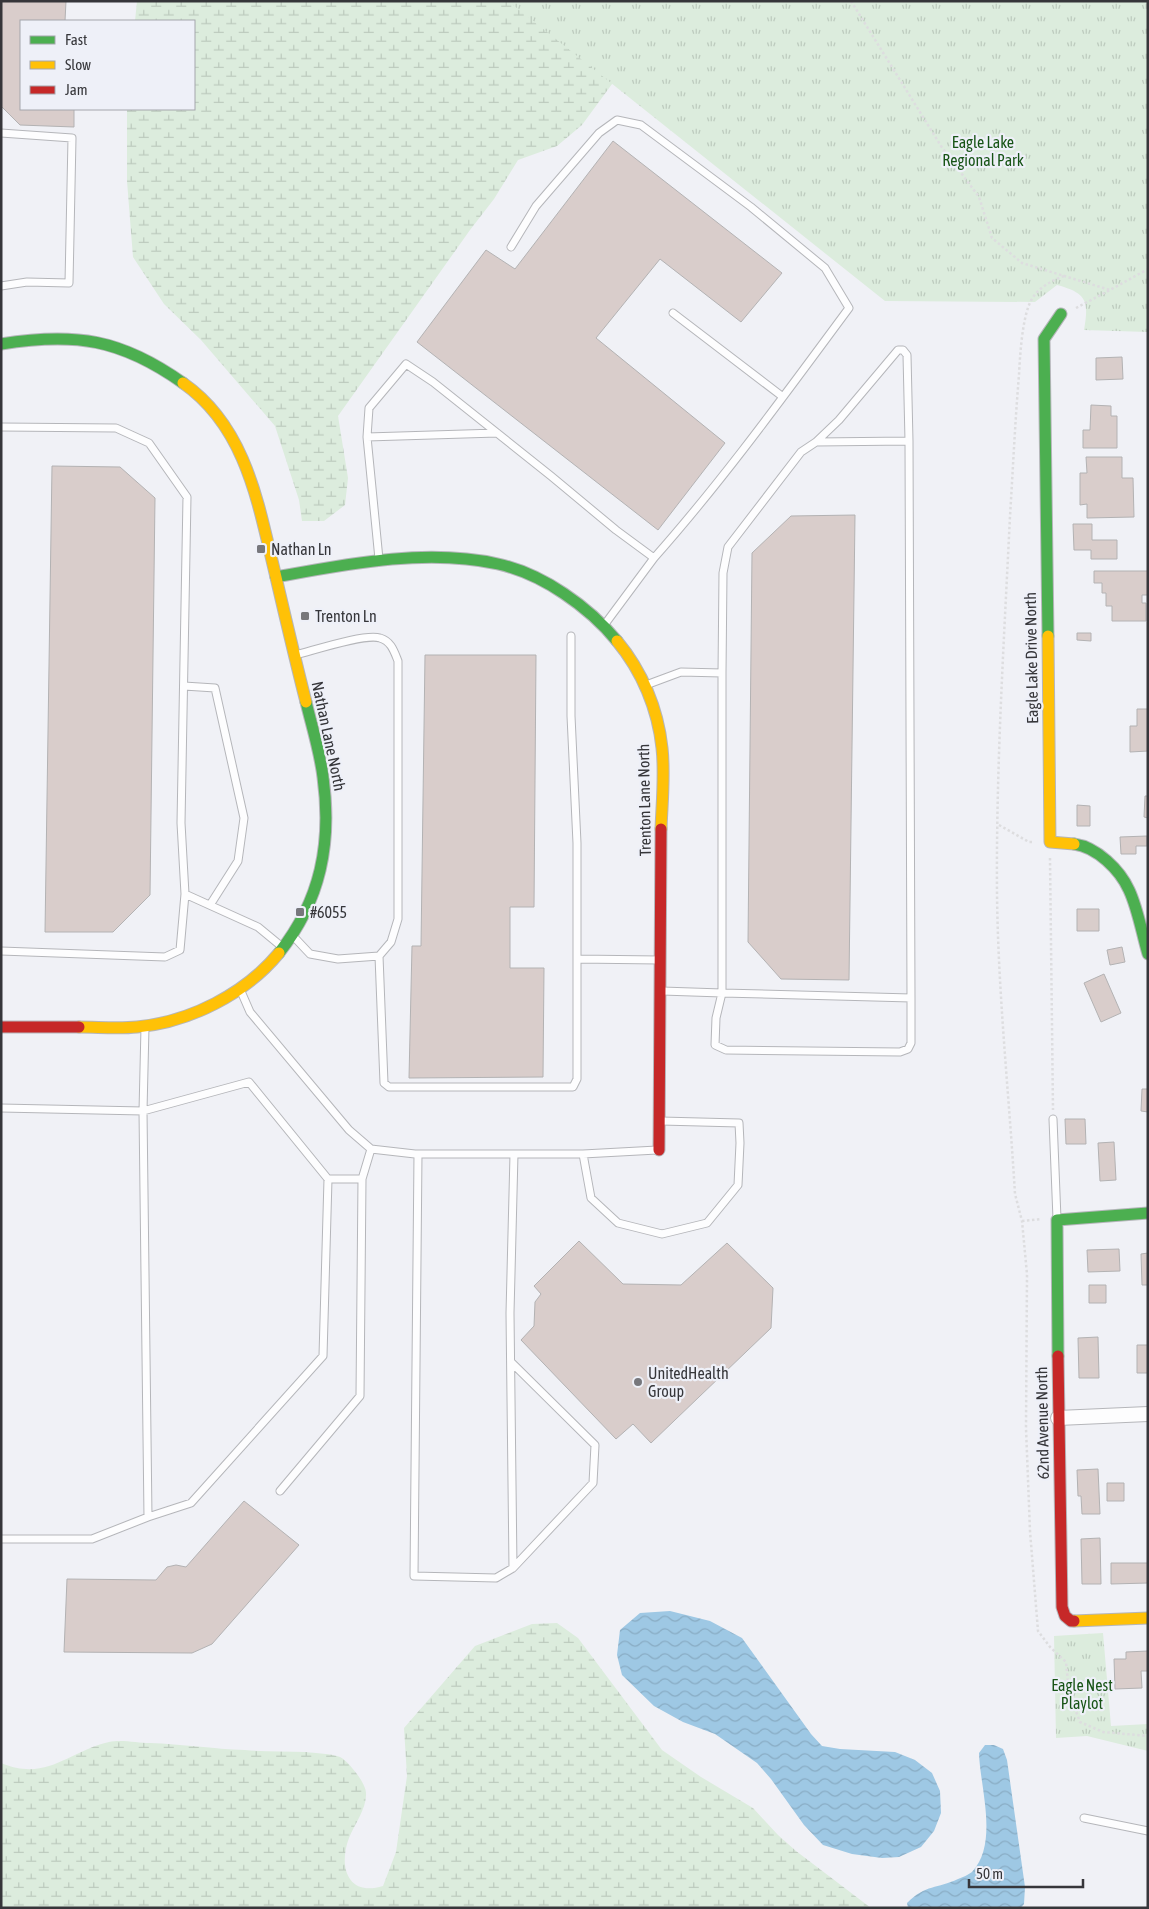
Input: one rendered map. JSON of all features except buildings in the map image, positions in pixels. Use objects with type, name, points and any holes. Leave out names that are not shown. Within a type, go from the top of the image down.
[{"type":"street","name":"Eagle Lake Drive North","points":[[1050,842],[1044,339],[1061,314]]},
{"type":"street","points":[[1,344],[44,337],[84,339],[119,348],[153,361],[186,383],[211,407],[232,437],[248,468],[276,578]]},
{"type":"street","name":"Trenton Lane North","points":[[276,578],[379,562],[413,559],[461,559],[500,564],[534,577],[565,594],[604,626],[623,648],[645,686],[655,716],[662,748],[659,1150]]},
{"type":"street","name":"Nathan Lane North","points":[[1,1027],[145,1026],[194,1014],[240,988],[258,975],[292,936],[305,914],[317,884],[325,847],[327,813],[323,776],[276,578]]},
{"type":"street","points":[[1050,842],[1081,845],[1098,854],[1114,867],[1129,890],[1148,954]]},
{"type":"street","points":[[1057,1220],[1148,1213]]},
{"type":"street","name":"62nd Avenue North","points":[[1057,1220],[1058,1418],[1062,1607],[1064,1616],[1071,1622],[1148,1618]]},
{"type":"street","points":[[1058,1418],[1148,1414]]},
{"type":"lane","points":[[510,247],[536,206],[599,133],[617,120],[642,125],[752,207],[825,268],[849,308],[783,397],[682,526],[654,558],[604,626]]},
{"type":"lane","points":[[1,133],[72,138],[69,282],[27,282],[1,286]]},
{"type":"lane","points":[[673,313],[783,397]]},
{"type":"lane","points":[[898,350],[903,350],[907,356],[909,441],[911,1043],[908,1049],[900,1052],[726,1050],[715,1045],[716,1018],[722,993],[723,573],[728,547],[801,452],[816,442],[840,420],[898,350]]},
{"type":"lane","points":[[379,562],[367,437],[369,408],[406,364],[433,382],[616,530],[654,558]]},
{"type":"lane","points":[[1,427],[116,428],[149,443],[187,497],[181,823],[185,894],[180,950],[165,957],[1,951]]},
{"type":"lane","points":[[367,437],[497,433]]},
{"type":"lane","points":[[816,442],[909,441]]},
{"type":"lane","points":[[295,655],[362,638],[379,637],[392,646],[398,661],[398,919],[391,942],[379,956],[384,1083],[389,1087],[573,1087],[576,1079],[577,843],[571,716],[572,636]]},
{"type":"lane","points":[[645,686],[681,672],[722,673]]},
{"type":"lane","points":[[184,686],[215,688],[244,818],[238,861],[210,905]]},
{"type":"lane","points":[[185,894],[258,927],[283,947]]},
{"type":"lane","points":[[292,936],[310,954],[338,959],[379,956]]},
{"type":"lane","points":[[577,959],[660,960]]},
{"type":"lane","points":[[240,988],[250,1012],[349,1130],[371,1149],[418,1154],[583,1154],[659,1150]]},
{"type":"lane","points":[[660,991],[911,998]]},
{"type":"lane","points":[[145,1026],[143,1111],[148,1517]]},
{"type":"lane","points":[[1,1108],[143,1111],[249,1082],[328,1179],[323,1356],[191,1503],[148,1517],[92,1539],[1,1539]]},
{"type":"lane","points":[[1053,1119],[1057,1220]]},
{"type":"lane","points":[[583,1154],[591,1198],[618,1223],[662,1234],[707,1223],[738,1185],[739,1123],[659,1121]]},
{"type":"lane","points":[[280,1491],[360,1396],[362,1179],[371,1149]]},
{"type":"lane","points":[[418,1154],[414,1576],[496,1578],[512,1568],[594,1483],[595,1445],[510,1362]]},
{"type":"lane","points":[[512,1568],[510,1313],[514,1154]]},
{"type":"lane","points":[[328,1179],[362,1179]]},
{"type":"lane","points":[[1084,1818],[1148,1831]]},
{"type":"path","points":[[851,1],[941,146],[978,197],[992,238],[1022,263],[1110,290]]},
{"type":"path","points":[[1061,314],[1085,305],[1148,269]]},
{"type":"path","points":[[1064,276],[1038,290],[1032,297],[1028,307],[1021,350],[1013,465],[1000,726],[997,893],[1000,975],[1015,1194],[1022,1221],[1027,1274],[1026,1428],[1030,1531],[1038,1631],[1050,1648],[1066,1662],[1069,1693],[1080,1722],[1103,1732],[1148,1736]]},
{"type":"path","points":[[998,825],[1029,842],[1050,842],[1053,1119]]},
{"type":"green space","points":[[137,1],[635,1],[634,54],[582,125],[557,146],[518,160],[494,199],[338,416],[348,478],[345,505],[324,521],[302,521],[299,500],[275,426],[201,340],[164,304],[133,257],[127,181],[127,110],[195,110],[195,20],[135,20]]},
{"type":"green space","name":"Eagle Lake Regional Park","points":[[508,1],[1148,1],[1148,332],[1084,330],[1086,305],[1084,300],[1075,291],[1057,285],[1035,302],[885,301]]},
{"type":"green space","points":[[557,1623],[578,1638],[662,1750],[701,1777],[753,1808],[796,1851],[871,1908],[1,1908],[1,1763],[17,1768],[31,1769],[44,1767],[114,1741],[253,1751],[306,1752],[340,1757],[356,1773],[366,1793],[364,1805],[346,1849],[346,1869],[354,1883],[361,1887],[383,1886],[396,1852],[407,1776],[404,1728],[475,1646],[532,1624]]},
{"type":"green space","name":"Eagle Nest Playlot","points":[[1103,1633],[1111,1726],[1148,1724],[1148,1751],[1087,1736],[1056,1738],[1054,1636]]},
{"type":"water","points":[[670,1611],[710,1621],[742,1638],[811,1734],[822,1746],[840,1749],[895,1752],[915,1760],[932,1773],[940,1791],[941,1813],[934,1831],[921,1847],[899,1857],[882,1858],[852,1854],[823,1845],[804,1825],[757,1763],[715,1734],[683,1722],[654,1706],[622,1675],[617,1655],[620,1630],[640,1613]]},
{"type":"water","points":[[985,1745],[994,1745],[1003,1749],[1007,1760],[1025,1887],[1024,1904],[1021,1908],[908,1908],[907,1903],[920,1893],[967,1875],[972,1872],[980,1860],[985,1846],[986,1815],[979,1753]]},
{"type":"traffic: fast","points":[[1048,636],[1044,339],[1061,314]]},
{"type":"traffic: fast","points":[[1,344],[52,339],[75,339],[96,342],[118,348],[139,357],[183,383]]},
{"type":"traffic: fast","points":[[276,577],[358,563],[415,558],[471,559],[498,564],[532,575],[564,594],[593,616],[617,641]]},
{"type":"traffic: fast","points":[[279,953],[305,912],[314,891],[324,848],[326,825],[323,777],[306,702]]},
{"type":"traffic: fast","points":[[1074,844],[1083,846],[1099,855],[1114,867],[1125,882],[1135,905],[1148,954]]},
{"type":"traffic: fast","points":[[1058,1356],[1057,1220],[1148,1213]]},
{"type":"traffic: slow","points":[[183,383],[204,401],[222,421],[246,468],[262,520],[306,702]]},
{"type":"traffic: slow","points":[[1048,636],[1050,842],[1074,844]]},
{"type":"traffic: slow","points":[[617,641],[641,678],[657,719],[663,768],[661,829]]},
{"type":"traffic: slow","points":[[79,1027],[137,1027],[177,1019],[196,1012],[215,1004],[250,981],[279,953]]},
{"type":"traffic: slow","points":[[1074,1621],[1148,1618]]},
{"type":"traffic: jam","points":[[659,1150],[661,829]]},
{"type":"traffic: jam","points":[[1,1027],[79,1027]]},
{"type":"traffic: jam","points":[[1058,1356],[1062,1607],[1065,1616],[1074,1621]]},
{"type":"place","name":"Nathan Ln","points":[[261,549]]},
{"type":"place","name":"Trenton Ln","points":[[305,616]]},
{"type":"place","name":"#6055","points":[[300,912]]},
{"type":"place","name":"UnitedHealth Group","points":[[638,1382]]}]
